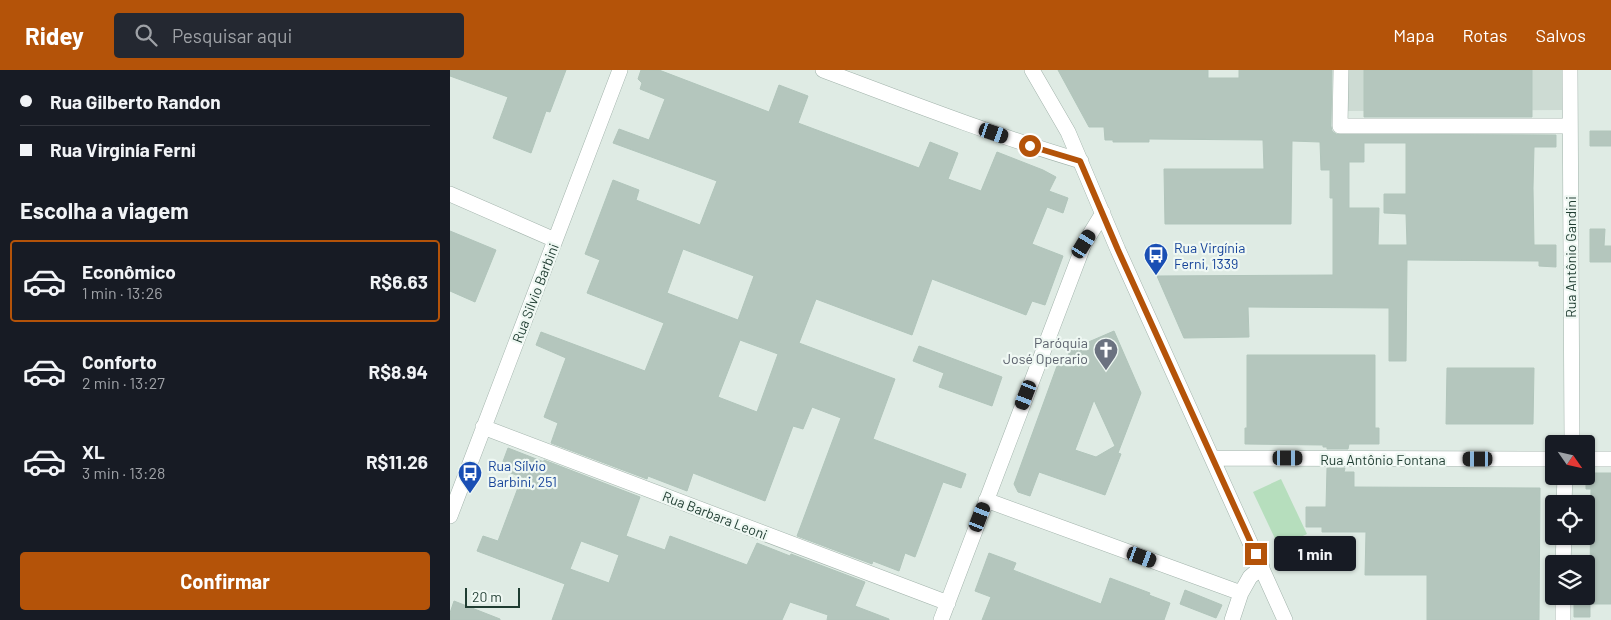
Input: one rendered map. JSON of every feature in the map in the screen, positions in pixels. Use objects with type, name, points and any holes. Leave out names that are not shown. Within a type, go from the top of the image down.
[{"type":"street","name":"Rua Silvio Barbini","points":[[450,516],[455,485],[483,427],[620,70]]},
{"type":"street","points":[[823,70],[949,118],[1080,161]]},
{"type":"street","points":[[1032,70],[1068,132],[1285,620]]},
{"type":"street","points":[[1341,70],[1340,126],[1570,126]]},
{"type":"street","name":"Rua Antônio Gandini","points":[[1570,70],[1572,435]]},
{"type":"street","points":[[450,194],[555,240]]},
{"type":"street","points":[[941,620],[1084,244],[1103,214]]},
{"type":"street","name":"Rua Barbara Leoni","points":[[483,427],[948,603]]},
{"type":"street","name":"Rua Antônio Fontana","points":[[1213,458],[1545,459]]},
{"type":"street","points":[[1595,459],[1611,458]]},
{"type":"street","points":[[986,500],[1241,593]]},
{"type":"street","points":[[1232,620],[1241,593],[1250,577],[1262,567]]},
{"type":"street","points":[[1563,605],[1563,620]]},
{"type":"shaded area","points":[[1345,70],[1562,70],[1562,110],[1345,111]]},
{"type":"green space","points":[[1281,479],[1307,534],[1279,547],[1253,492]]},
{"type":"building","points":[[450,70],[566,70],[550,112],[546,111],[531,153],[493,138],[508,97],[450,76]]},
{"type":"building","points":[[641,70],[659,70],[769,112],[779,85],[808,96],[798,123],[919,168],[930,142],[958,153],[948,179],[981,191],[997,152],[1056,177],[1049,191],[1068,198],[1063,213],[1047,207],[1032,244],[1063,256],[1045,305],[1032,301],[1026,315],[932,279],[912,335],[816,299],[799,343],[895,379],[873,439],[966,474],[961,488],[943,482],[915,557],[905,553],[899,571],[873,561],[872,564],[797,536],[841,418],[812,407],[803,429],[793,426],[765,501],[693,473],[687,491],[648,476],[647,479],[551,443],[558,423],[544,417],[566,358],[536,345],[541,332],[645,371],[664,323],[587,293],[600,260],[585,254],[613,180],[639,190],[636,200],[700,225],[717,181],[613,143],[619,129],[649,140],[665,99],[640,89],[642,83],[638,79]],"holes":[[[683,249],[754,276],[738,320],[667,293]],[[740,340],[778,354],[757,412],[718,397]]]},
{"type":"building","points":[[1058,70],[1208,70],[1208,78],[1239,78],[1239,70],[1332,70],[1331,126],[1332,131],[1336,134],[1556,135],[1556,147],[1534,147],[1533,188],[1534,245],[1556,245],[1556,267],[1539,266],[1539,261],[1407,260],[1406,361],[1389,361],[1389,308],[1248,307],[1249,337],[1184,338],[1157,276],[1333,275],[1333,198],[1330,198],[1330,170],[1321,170],[1320,142],[1292,141],[1291,224],[1165,224],[1164,169],[1264,169],[1263,140],[1149,139],[1149,142],[1113,142],[1113,140],[1105,140],[1104,127],[1089,127]],"holes":[[[1364,143],[1406,143],[1406,194],[1384,194],[1384,213],[1406,214],[1407,245],[1378,245],[1379,208],[1349,208],[1349,162],[1364,162]]]},
{"type":"building","points":[[1364,70],[1532,70],[1532,117],[1364,117]]},
{"type":"building","points":[[1590,131],[1611,131],[1611,146],[1590,146]]},
{"type":"building","points":[[1590,229],[1605,229],[1604,246],[1611,246],[1611,262],[1590,262]]},
{"type":"building","points":[[450,231],[496,250],[475,302],[450,291]]},
{"type":"building","points":[[1114,331],[1141,393],[1118,453],[1121,454],[1105,495],[1039,472],[1030,496],[1018,492],[1014,484],[1061,355],[1067,358],[1070,350]],"holes":[[[1094,400],[1115,446],[1096,457],[1075,450]]]},
{"type":"building","points":[[919,346],[1002,377],[992,406],[939,387],[944,373],[913,361]]},
{"type":"building","points":[[1247,355],[1375,355],[1375,428],[1379,428],[1379,444],[1349,444],[1348,449],[1327,449],[1323,445],[1245,444],[1245,428],[1247,428]]},
{"type":"building","points":[[1447,368],[1534,368],[1533,424],[1446,424]]},
{"type":"building","points":[[508,448],[640,497],[626,536],[665,550],[670,536],[747,565],[757,543],[865,582],[855,606],[889,620],[827,620],[828,615],[790,602],[782,620],[552,620],[565,584],[477,551],[483,536],[498,541],[522,477],[508,472],[510,468],[502,464]],"holes":[[[581,541],[619,555],[609,583],[570,569]]]},
{"type":"building","points":[[1327,468],[1345,468],[1344,472],[1354,472],[1354,487],[1540,488],[1539,620],[1427,620],[1427,575],[1365,575],[1366,532],[1322,532],[1322,527],[1306,527],[1306,507],[1326,507]]},
{"type":"building","points":[[1595,473],[1611,473],[1611,604],[1595,604],[1595,555],[1590,555],[1590,545],[1595,545],[1595,495],[1591,495],[1591,489],[1586,489],[1586,485],[1595,485]]},
{"type":"building","points":[[989,553],[1016,563],[1013,570],[1101,604],[1110,578],[1150,593],[1149,595],[1170,603],[1164,620],[982,620],[991,597],[975,591]]},
{"type":"building","points":[[1185,590],[1222,605],[1216,618],[1180,604]]},
{"type":"building","points":[[454,601],[500,619],[500,620],[450,620]]},
{"type":"building","points":[[1574,605],[1590,605],[1590,617],[1574,617]]},
{"type":"place","name":"Rua Virgínia Ferni, 1339","points":[[1156,276]]},
{"type":"place","name":"Paróquia José Operario","points":[[1106,371]]},
{"type":"place","name":"Rua Sílvio Barbini, 251","points":[[470,494]]},
{"type":"route","points":[[1030,146],[1080,161],[1118,250],[1256,554]]}]
